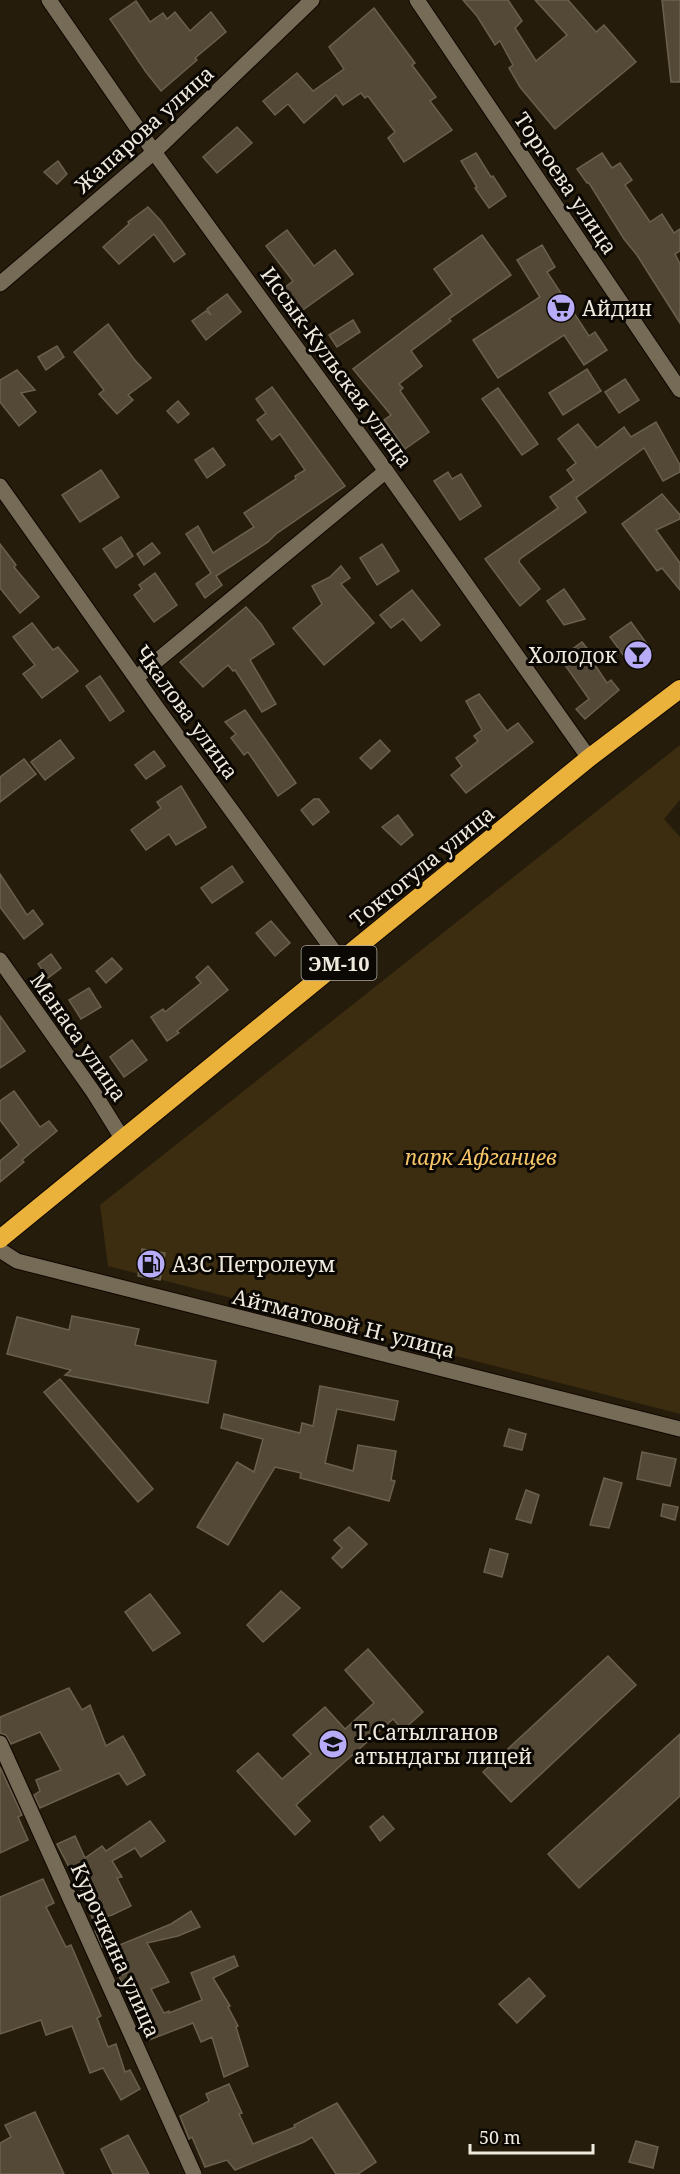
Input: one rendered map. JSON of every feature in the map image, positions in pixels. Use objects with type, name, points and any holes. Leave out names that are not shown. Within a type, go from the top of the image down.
[{"type":"highway","name":"Токтогула улица","points":[[0,1239],[589,758],[680,689]]},
{"type":"street","name":"Иссык-Кульская улица","points":[[49,0],[154,152],[386,471],[589,758]]},
{"type":"street","name":"Жапарова улица","points":[[0,284],[154,152],[312,0]]},
{"type":"street","name":"Торгоева улица","points":[[417,0],[680,390]]},
{"type":"street","points":[[136,678],[386,471]]},
{"type":"street","name":"Чкалова улица","points":[[0,486],[341,961]]},
{"type":"street","name":"Манаса улица","points":[[0,960],[94,1093],[122,1138]]},
{"type":"street","name":"Айтматовой Н. улица","points":[[0,1250],[17,1261],[680,1429]]},
{"type":"street","name":"Курочкина улица","points":[[0,1743],[194,2174]]},
{"type":"green space","name":"парк Афганцев","points":[[680,745],[680,800],[664,819],[680,837],[680,1414],[108,1266],[100,1205]]},
{"type":"building","points":[[463,0],[508,0],[522,21],[515,28],[536,61],[567,35],[535,0],[568,0],[596,32],[604,25],[636,62],[555,129],[520,87],[509,68],[513,65],[500,41],[495,45],[477,16]]},
{"type":"building","points":[[662,0],[680,0],[680,82],[671,82]]},
{"type":"building","points":[[136,1],[150,22],[163,13],[167,19],[175,12],[190,31],[211,12],[226,32],[161,91],[110,19]]},
{"type":"building","points":[[374,8],[415,63],[412,65],[436,97],[430,101],[452,130],[404,162],[388,138],[395,132],[368,96],[365,98],[361,93],[343,105],[336,95],[304,123],[288,104],[275,115],[263,101],[297,73],[313,91],[344,69],[329,47]]},
{"type":"building","points":[[237,127],[252,143],[217,173],[203,157]]},
{"type":"building","points":[[476,153],[506,196],[489,208],[461,161]]},
{"type":"building","points":[[602,153],[612,168],[620,163],[632,180],[625,185],[650,222],[662,214],[674,233],[680,229],[680,251],[675,254],[680,264],[680,323],[589,183],[577,169]]},
{"type":"building","points":[[58,161],[67,174],[57,184],[44,172]]},
{"type":"building","points":[[148,207],[185,254],[174,262],[154,234],[119,264],[103,247],[129,224],[128,222]]},
{"type":"building","points":[[287,230],[314,266],[335,250],[353,274],[300,312],[283,289],[293,281],[266,246]]},
{"type":"building","points":[[482,235],[511,275],[449,319],[451,321],[411,351],[422,366],[399,384],[403,388],[400,391],[429,432],[405,449],[384,420],[391,415],[353,369],[452,294],[434,269]]},
{"type":"building","points":[[542,245],[555,267],[547,272],[589,336],[595,332],[607,350],[584,365],[564,335],[498,378],[473,340],[540,297],[517,260]]},
{"type":"building","points":[[227,294],[241,312],[206,340],[192,321],[206,311],[211,315],[207,309]]},
{"type":"building","points":[[353,320],[360,332],[337,347],[329,335]]},
{"type":"building","points":[[108,324],[151,378],[128,395],[133,400],[117,414],[99,394],[104,390],[74,352]]},
{"type":"building","points":[[57,346],[64,357],[46,370],[38,357]]},
{"type":"building","points":[[587,369],[601,391],[563,415],[549,393]]},
{"type":"building","points":[[17,370],[35,390],[21,393],[36,412],[19,426],[0,402],[0,380]]},
{"type":"building","points":[[625,379],[639,400],[619,413],[605,392]]},
{"type":"building","points":[[272,387],[345,486],[268,542],[216,576],[222,585],[205,598],[196,584],[211,573],[186,534],[198,526],[213,553],[254,527],[244,513],[296,479],[295,476],[305,470],[280,434],[272,440],[257,420],[266,413],[256,399]]},
{"type":"building","points":[[498,388],[538,444],[522,455],[482,399]]},
{"type":"building","points":[[178,401],[189,414],[178,423],[167,411]]},
{"type":"building","points":[[656,422],[680,465],[680,472],[663,481],[644,448],[576,498],[586,512],[520,559],[519,562],[540,589],[520,606],[485,559],[558,508],[550,497],[574,480],[567,470],[576,463],[558,439],[578,424],[597,448],[624,427],[631,437]]},
{"type":"building","points":[[213,448],[225,465],[207,478],[195,460]]},
{"type":"building","points":[[101,470],[119,497],[80,522],[62,495]]},
{"type":"building","points":[[448,472],[452,479],[461,474],[481,506],[460,520],[434,481]]},
{"type":"building","points":[[662,494],[680,515],[680,519],[656,530],[680,563],[680,590],[662,568],[657,571],[622,524]]},
{"type":"building","points":[[121,537],[133,556],[116,568],[103,549]]},
{"type":"building","points":[[152,543],[160,553],[144,565],[137,554]]},
{"type":"building","points":[[0,544],[16,565],[14,567],[39,597],[20,613],[0,588]]},
{"type":"building","points":[[382,544],[399,571],[377,585],[360,558]]},
{"type":"building","points":[[341,566],[350,578],[341,584],[374,623],[324,665],[293,628],[322,604],[312,586],[330,577]]},
{"type":"building","points":[[155,573],[177,605],[154,622],[134,595],[142,589],[139,585]]},
{"type":"building","points":[[564,589],[585,619],[564,625],[547,601]]},
{"type":"building","points":[[412,590],[440,625],[421,641],[403,619],[391,628],[380,615]]},
{"type":"building","points":[[246,607],[274,644],[250,660],[276,704],[262,712],[235,670],[233,671],[228,665],[203,687],[180,662]]},
{"type":"building","points":[[631,622],[652,651],[632,667],[610,637]]},
{"type":"building","points":[[32,623],[53,650],[58,647],[78,671],[42,698],[23,674],[35,665],[13,637]]},
{"type":"building","points":[[582,642],[594,657],[591,659],[607,683],[611,680],[619,690],[585,719],[576,709],[589,699],[560,658]]},
{"type":"building","points":[[100,676],[124,711],[110,721],[86,686]]},
{"type":"building","points":[[479,694],[507,731],[518,723],[533,742],[466,793],[451,775],[462,766],[456,758],[478,741],[474,736],[482,730],[466,701]]},
{"type":"building","points":[[245,710],[296,783],[278,796],[248,752],[244,755],[231,738],[236,734],[225,722]]},
{"type":"building","points":[[60,740],[74,758],[45,780],[31,762]]},
{"type":"building","points":[[380,740],[390,751],[371,769],[360,758]]},
{"type":"building","points":[[154,751],[165,766],[146,779],[135,765]]},
{"type":"building","points":[[24,759],[36,774],[0,802],[0,777]]},
{"type":"building","points":[[181,786],[206,827],[176,845],[169,834],[146,850],[131,830],[161,808],[157,802]]},
{"type":"building","points":[[314,799],[319,799],[329,812],[313,825],[301,810]]},
{"type":"building","points":[[398,815],[413,835],[401,845],[382,827]]},
{"type":"building","points":[[232,866],[243,882],[212,903],[201,888]]},
{"type":"building","points":[[0,874],[27,915],[33,910],[43,924],[24,939],[0,907]]},
{"type":"building","points":[[271,921],[290,943],[275,956],[256,933]]},
{"type":"building","points":[[51,954],[61,968],[48,978],[38,964]]},
{"type":"building","points":[[112,958],[122,969],[106,983],[96,971]]},
{"type":"building","points":[[208,966],[228,990],[167,1041],[151,1017],[163,1009],[165,1012],[201,983],[196,977]]},
{"type":"building","points":[[89,988],[101,1007],[81,1019],[69,1000]]},
{"type":"building","points":[[0,1016],[25,1051],[0,1068]]},
{"type":"building","points":[[132,1040],[147,1060],[124,1077],[110,1057]]},
{"type":"building","points":[[14,1091],[40,1127],[49,1121],[57,1131],[0,1182],[0,1161],[19,1145],[0,1120],[0,1101]]},
{"type":"building","name":"АЗС Петролеум","points":[[142,1249],[165,1253],[160,1280],[138,1276]]},
{"type":"building","points":[[72,1316],[139,1329],[135,1345],[216,1361],[208,1403],[65,1375],[71,1370],[7,1354],[17,1317],[69,1330]]},
{"type":"building","points":[[60,1379],[153,1489],[138,1502],[44,1392]]},
{"type":"building","points":[[320,1386],[398,1401],[394,1420],[337,1409],[325,1463],[353,1471],[358,1445],[396,1451],[391,1480],[395,1481],[389,1501],[300,1478],[301,1473],[275,1467],[228,1545],[197,1527],[237,1462],[254,1472],[263,1439],[221,1428],[224,1414],[300,1433],[302,1423],[313,1426]]},
{"type":"building","points":[[509,1429],[526,1434],[522,1450],[504,1446]]},
{"type":"building","points":[[642,1452],[676,1459],[670,1486],[637,1479]]},
{"type":"building","points":[[604,1478],[622,1483],[609,1528],[590,1525]]},
{"type":"building","points":[[526,1490],[539,1495],[531,1523],[516,1519]]},
{"type":"building","points":[[663,1504],[678,1507],[675,1520],[661,1516]]},
{"type":"building","points":[[349,1527],[367,1544],[342,1568],[332,1558],[342,1548],[334,1540]]},
{"type":"building","points":[[490,1549],[508,1554],[502,1577],[484,1572]]},
{"type":"building","points":[[281,1591],[300,1608],[263,1642],[247,1625]]},
{"type":"building","points":[[150,1594],[180,1633],[153,1651],[125,1612]]},
{"type":"building","name":"Т.Сатылганов атындагы лицей","points":[[368,1649],[423,1712],[403,1730],[393,1719],[296,1805],[310,1821],[295,1835],[237,1771],[258,1753],[282,1779],[311,1754],[293,1735],[325,1707],[345,1729],[374,1703],[345,1670]]},
{"type":"building","points":[[608,1656],[636,1685],[511,1802],[483,1772]]},
{"type":"building","points":[[69,1688],[82,1710],[90,1705],[106,1746],[123,1736],[145,1775],[127,1785],[119,1773],[40,1808],[34,1795],[40,1791],[36,1780],[61,1770],[40,1732],[11,1744],[6,1735],[0,1733],[0,1717]]},
{"type":"building","points":[[680,1734],[680,1796],[579,1888],[548,1854]]},
{"type":"building","points":[[0,1767],[22,1815],[18,1817],[28,1840],[0,1853]]},
{"type":"building","points":[[383,1816],[394,1829],[380,1841],[370,1827]]},
{"type":"building","points":[[150,1821],[165,1841],[141,1857],[135,1848],[112,1861],[122,1877],[117,1878],[131,1906],[112,1915],[93,1920],[81,1890],[57,1844],[75,1836],[85,1858],[102,1846],[106,1851]]},
{"type":"building","points":[[43,1879],[54,1903],[46,1907],[66,1947],[71,1945],[101,2016],[97,2018],[108,2047],[116,2044],[125,2072],[130,2070],[140,2089],[121,2100],[103,2068],[90,2073],[72,2026],[46,2035],[41,2020],[0,2034],[0,1897]]},
{"type":"building","points":[[191,1911],[200,1927],[178,1936],[147,1943],[169,1982],[151,1989],[164,2013],[202,2000],[191,1973],[234,1956],[238,1966],[213,1978],[230,2006],[228,2007],[238,2026],[236,2027],[248,2066],[224,2077],[212,2037],[201,2042],[193,2023],[149,2040],[141,2019],[137,2020],[119,1976],[127,1973],[112,1948],[171,1924]]},
{"type":"building","points":[[106,1927],[113,1943],[102,1947],[95,1931]]},
{"type":"building","points":[[529,1978],[545,1996],[517,2023],[499,2004]]},
{"type":"building","points":[[229,2084],[242,2113],[239,2114],[253,2144],[295,2127],[294,2125],[337,2103],[376,2162],[358,2174],[336,2174],[312,2137],[235,2170],[227,2160],[205,2167],[192,2137],[189,2139],[180,2116],[209,2101],[206,2094]]},
{"type":"building","points":[[35,2112],[64,2174],[0,2174],[0,2143],[11,2137],[5,2125]]},
{"type":"building","points":[[128,2135],[149,2174],[113,2174],[101,2149]]},
{"type":"building","points":[[636,2141],[658,2147],[653,2168],[629,2162]]},
{"type":"place","name":"Айдин","points":[[561,308]]},
{"type":"place","name":"Холодок","points":[[638,655]]},
{"type":"place","name":"АЗС Петролеум","points":[[151,1264]]},
{"type":"place","name":"Т.Сатылганов атындагы лицей","points":[[333,1744]]}]
